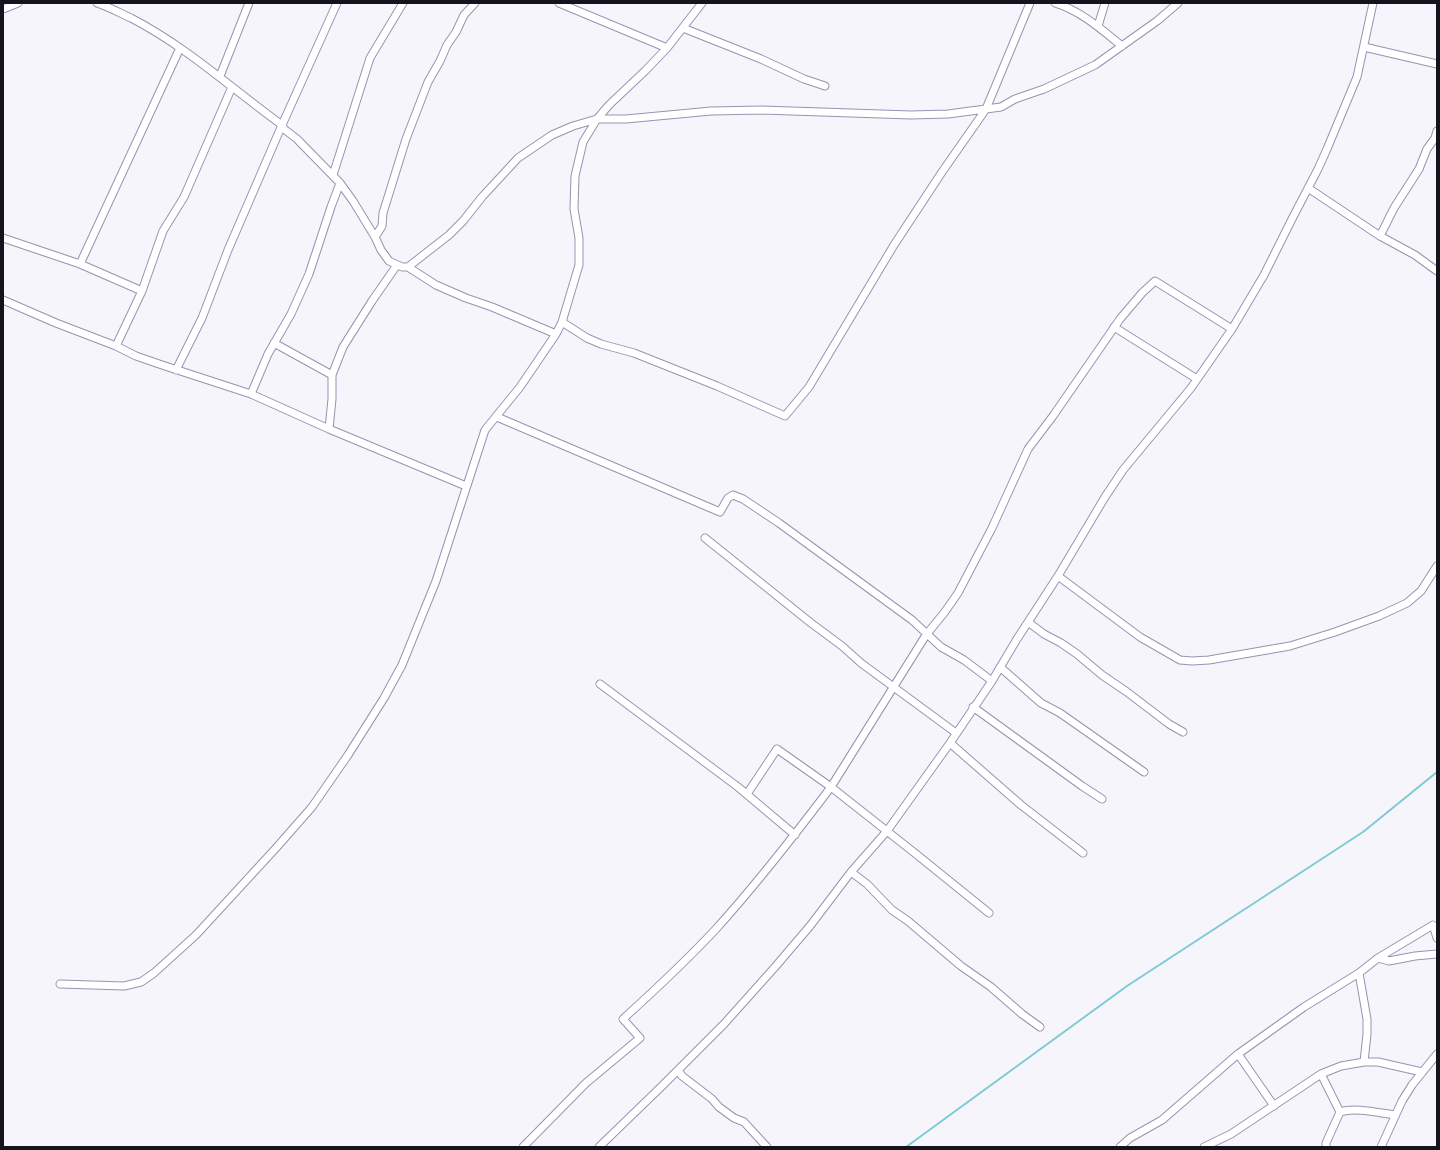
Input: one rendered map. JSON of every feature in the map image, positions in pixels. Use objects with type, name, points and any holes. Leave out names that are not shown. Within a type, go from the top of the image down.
[{"type":"street","points":[[3,9],[18,3]]},
{"type":"street","points":[[97,3],[150,28],[220,76],[282,125],[284,129],[297,139],[340,183],[353,201],[389,261],[397,265],[408,267],[436,285],[556,334]]},
{"type":"street","points":[[220,76],[249,3]]},
{"type":"street","points":[[176,370],[202,318],[228,250],[337,3]]},
{"type":"street","points":[[333,175],[370,58],[403,3]]},
{"type":"street","points":[[375,237],[382,226],[382,213],[403,146],[428,82],[464,15],[475,3]]},
{"type":"street","points":[[559,3],[667,48]]},
{"type":"street","points":[[60,984],[124,986],[134,985],[141,982],[172,957],[204,926],[312,807],[348,755],[384,698],[402,665],[436,581],[485,430],[520,387],[556,334],[562,322],[579,265],[579,238],[574,209],[575,176],[583,142],[597,119],[609,105],[667,48],[702,3]]},
{"type":"street","points":[[562,322],[587,338],[601,344],[634,353],[717,386],[785,416],[809,387],[898,240],[942,172],[986,109],[1030,3]]},
{"type":"street","points":[[1055,3],[1081,14],[1122,46]]},
{"type":"street","points":[[1098,26],[1105,3]]},
{"type":"street","points":[[408,267],[449,235],[464,221],[482,197],[518,158],[552,135],[573,126],[597,119],[626,119],[733,111],[762,110],[911,115],[948,114],[1001,107],[1015,99],[1044,89],[1095,66],[1157,21],[1177,3]]},
{"type":"street","points":[[599,1147],[724,1024],[810,926],[851,872],[887,831],[992,681],[1123,470],[1197,379],[1232,329],[1264,275],[1318,169],[1357,77],[1373,3]]},
{"type":"street","points":[[683,28],[761,59],[804,79],[825,86]]},
{"type":"street","points":[[1364,47],[1437,64]]},
{"type":"street","points":[[80,264],[180,48]]},
{"type":"street","points":[[116,346],[142,291],[163,231],[184,197],[232,87]]},
{"type":"street","points":[[1380,236],[1394,208],[1418,169],[1437,131]]},
{"type":"street","points":[[251,394],[268,354],[291,314],[309,274],[340,183]]},
{"type":"street","points":[[1308,188],[1380,236],[1415,254],[1437,271]]},
{"type":"street","points":[[3,238],[80,264],[142,291]]},
{"type":"street","points":[[329,429],[332,399],[332,375],[343,348],[356,325],[397,265]]},
{"type":"street","points":[[523,1147],[586,1082],[640,1038],[623,1019],[668,978],[715,930],[795,836],[831,788],[926,635],[944,613],[964,582],[992,528],[1028,449],[1053,416],[1114,327],[1138,297],[1156,281],[1232,329]]},
{"type":"street","points":[[3,300],[116,346],[136,356],[251,394],[329,429],[466,486]]},
{"type":"street","points":[[1114,327],[1197,379]]},
{"type":"street","points":[[274,344],[332,375]]},
{"type":"street","points":[[497,416],[720,512],[728,498],[733,495],[743,499],[912,620],[926,635],[941,647],[964,660],[992,681]]},
{"type":"street","points":[[705,538],[746,572],[894,687],[956,733]]},
{"type":"street","points":[[1058,576],[1140,637],[1180,660],[1192,661],[1209,660],[1290,646],[1379,616],[1407,603],[1417,595],[1437,566]]},
{"type":"street","points":[[1028,622],[1044,634],[1061,642],[1102,675],[1169,724],[1183,732]]},
{"type":"street","points":[[1000,667],[1041,703],[1060,713],[1144,772]]},
{"type":"street","points":[[600,684],[747,794],[795,836]]},
{"type":"street","points":[[973,707],[1102,799]]},
{"type":"street","points":[[950,743],[1021,805],[1083,853]]},
{"type":"street","points":[[747,794],[778,749],[887,831],[989,913]]},
{"type":"street","points":[[851,872],[867,884],[892,910],[908,921],[961,966],[1040,1027]]},
{"type":"street","points":[[1120,1147],[1130,1138],[1162,1120],[1238,1054],[1304,1007],[1359,973],[1378,958],[1435,924],[1437,938]]},
{"type":"street","points":[[1378,958],[1389,961],[1437,954]]},
{"type":"street","points":[[1359,973],[1367,1019],[1364,1062]]},
{"type":"street","points":[[1238,1054],[1274,1106]]},
{"type":"street","points":[[1381,1147],[1395,1115],[1412,1085],[1437,1054]]},
{"type":"street","points":[[1204,1147],[1231,1134],[1321,1074],[1341,1066],[1364,1062],[1378,1062],[1422,1072]]},
{"type":"street","points":[[678,1070],[682,1076],[712,1099],[719,1107],[734,1118],[744,1122],[767,1147]]},
{"type":"street","points":[[1321,1074],[1340,1112]]},
{"type":"street","points":[[1326,1147],[1326,1143],[1340,1112],[1345,1110],[1366,1111],[1395,1115]]},
{"type":"waterway","points":[[906,1147],[1127,986],[1363,832],[1437,772]]}]
